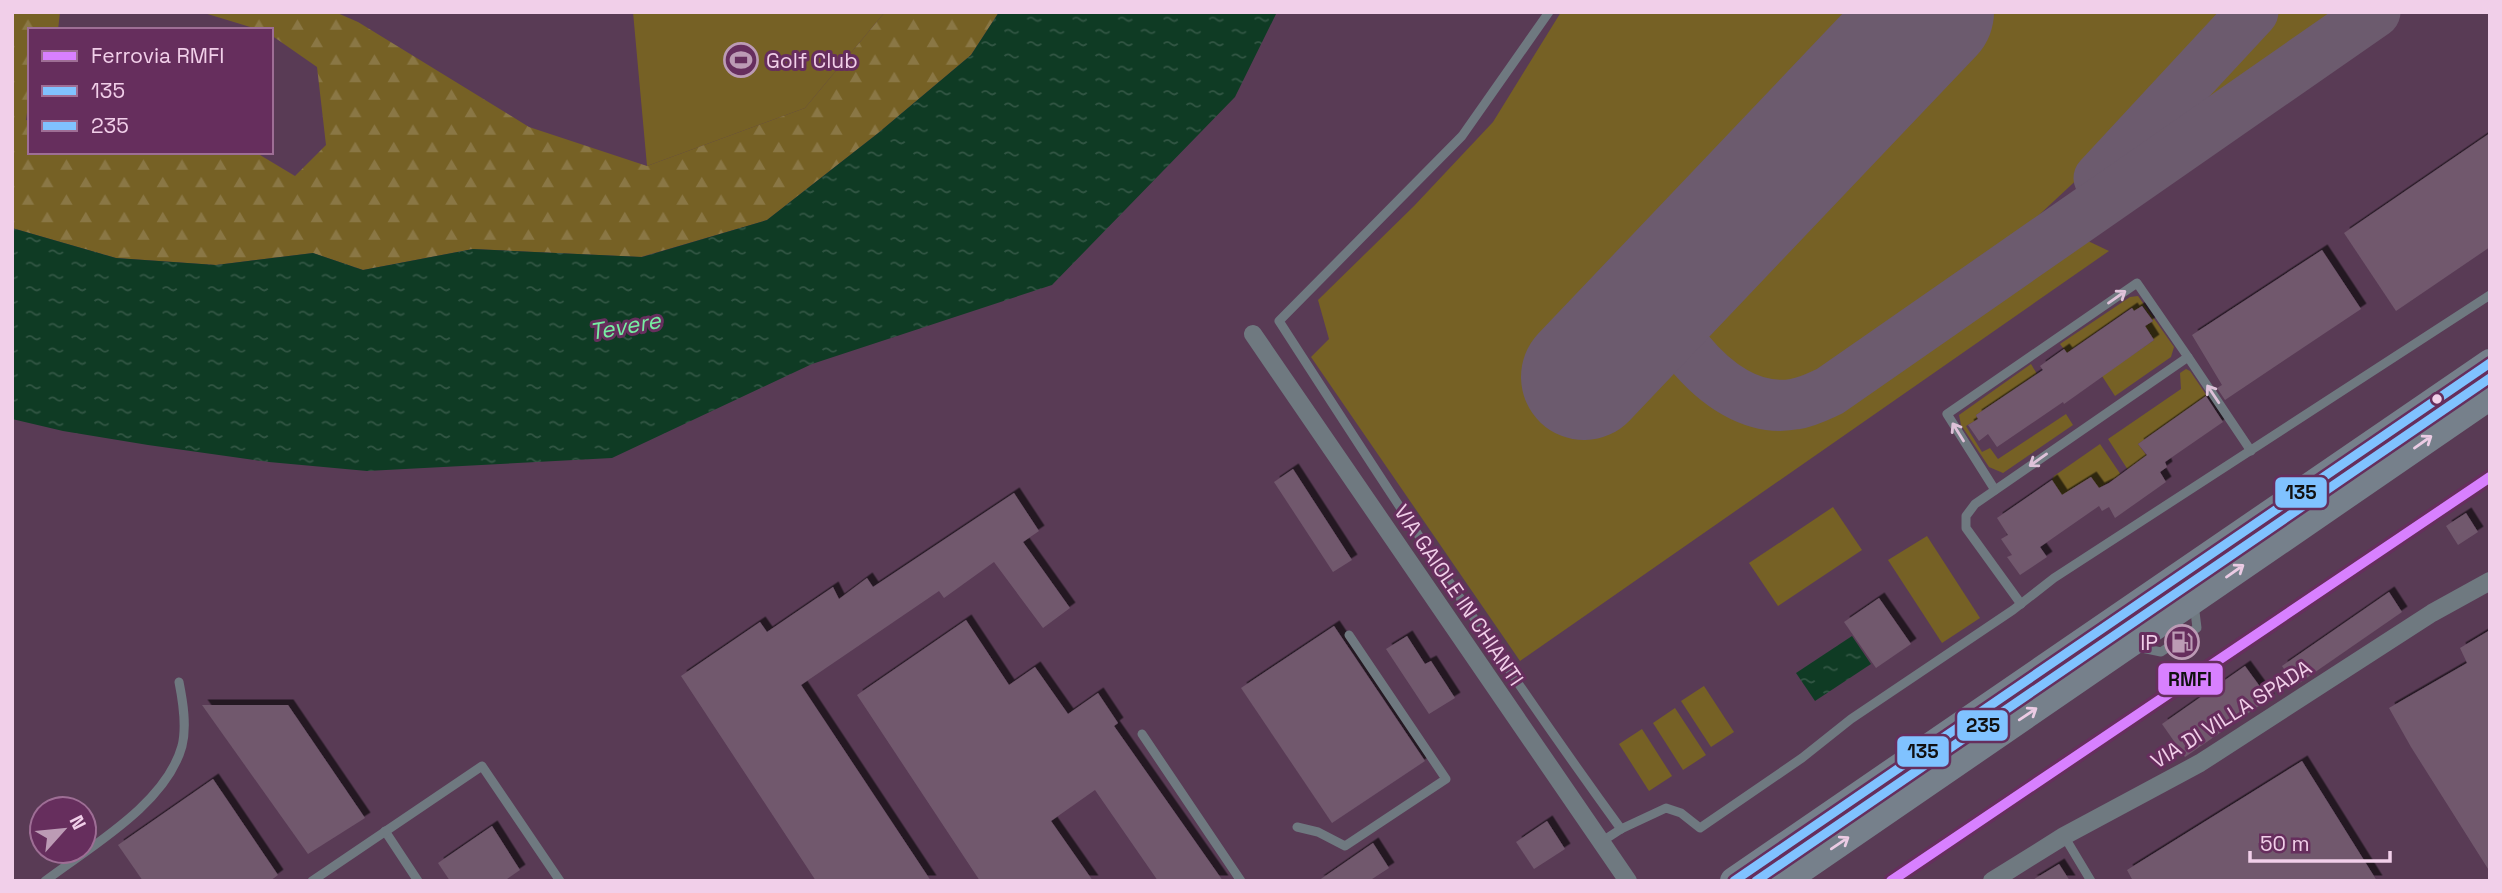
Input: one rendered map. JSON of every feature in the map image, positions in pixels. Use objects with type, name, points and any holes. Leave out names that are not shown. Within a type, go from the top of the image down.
[{"type":"main road","points":[[1734,881],[2490,363]]},
{"type":"main road","points":[[1784,881],[2490,396]]},
{"type":"street","name":"VIA GAIOLE IN CHIANTI","points":[[1253,334],[1628,881]]},
{"type":"street","name":"VIA DI VILLA SPADA","points":[[1992,881],[2064,836],[2210,758],[2432,613],[2490,581]]},
{"type":"lane","points":[[1549,12],[1462,136],[1279,321],[1416,533],[1553,735],[1621,829]]},
{"type":"lane","points":[[1995,490],[1947,414],[2137,283],[2251,451]]},
{"type":"lane","points":[[1601,842],[1621,829],[1667,808],[1681,813],[1700,828],[1802,758],[1851,719],[2021,604],[2054,578],[2490,295]]},
{"type":"lane","points":[[2021,604],[1966,528],[1966,516],[1975,504],[2188,357]]},
{"type":"lane","points":[[1297,827],[1318,832],[1345,846],[1446,779],[1349,635]]},
{"type":"lane","points":[[45,881],[146,805],[168,780],[182,746],[184,712],[179,682]]},
{"type":"lane","points":[[1142,734],[1241,881]]},
{"type":"lane","points":[[312,881],[482,766],[560,881]]},
{"type":"lane","points":[[385,831],[418,881]]},
{"type":"lane","points":[[2064,836],[2091,881]]},
{"type":"green space","points":[[12,12],[60,12],[58,28],[28,28],[28,154],[258,154],[295,176],[326,145],[317,67],[273,36],[273,28],[253,28],[201,12],[335,12],[358,22],[529,127],[647,166],[805,108],[885,12],[999,12],[971,55],[877,134],[767,220],[641,257],[473,249],[363,270],[313,253],[216,265],[116,258],[12,228]]},
{"type":"green space","name":"Golf Club","points":[[633,12],[885,12],[805,108],[647,166]]},
{"type":"green space","points":[[1561,12],[1862,12],[1538,358],[1604,424],[1655,368],[1671,365],[1727,406],[1758,420],[1793,422],[1825,415],[2070,242],[2088,241],[2109,251],[1520,661],[1311,357],[1329,339],[1318,300],[1414,206],[1493,122]]},
{"type":"green space","points":[[1986,12],[2232,12],[2084,173],[2011,241],[1832,369],[1814,378],[1789,386],[1771,386],[1735,368],[1708,338],[1706,311]]},
{"type":"green space","points":[[2280,12],[2344,12],[2195,115],[2191,109]]},
{"type":"green space","points":[[2138,296],[2174,347],[2171,357],[2115,396],[2102,376],[2154,340],[2145,326],[2153,321],[2143,306],[2134,311],[2131,308],[2067,353],[2060,344],[2130,297]]},
{"type":"green space","points":[[2031,364],[2037,374],[1976,415],[1978,419],[1966,426],[1982,452],[1990,448],[1998,459],[2066,414],[2073,425],[2003,473],[1989,467],[1961,425],[1959,415]]},
{"type":"green space","points":[[2186,369],[2207,396],[2138,444],[2147,456],[2128,470],[2108,439],[2181,389],[2180,373]]},
{"type":"green space","points":[[2100,444],[2121,475],[2099,488],[2062,495],[2052,480],[2054,476]]},
{"type":"green space","points":[[1833,507],[1862,550],[1778,606],[1749,563]]},
{"type":"green space","points":[[1927,536],[1980,618],[1942,643],[1888,560]]},
{"type":"green space","points":[[1704,686],[1734,732],[1711,747],[1681,701]]},
{"type":"green space","points":[[1675,708],[1706,755],[1683,770],[1653,723]]},
{"type":"green space","points":[[1642,729],[1672,776],[1649,791],[1619,744]]},
{"type":"water","name":"Tevere","points":[[999,12],[1277,12],[1235,97],[1052,285],[812,364],[612,458],[367,471],[269,462],[148,445],[63,431],[12,419],[12,228],[116,258],[216,265],[313,253],[363,270],[473,249],[642,257],[767,220],[877,134],[971,55]]},
{"type":"water","points":[[1852,636],[1871,664],[1815,701],[1796,673]]},
{"type":"building","points":[[2490,133],[2490,247],[2396,311],[2344,233]]},
{"type":"building","points":[[2322,250],[2361,309],[2225,400],[2217,388],[2222,385],[2192,335]]},
{"type":"building","points":[[2142,306],[2153,321],[2145,326],[2154,340],[2064,404],[2063,402],[1997,447],[1988,434],[1979,441],[1968,425],[1978,419],[1976,415],[2043,370],[2040,366],[2064,349],[2067,353],[2132,308],[2134,311]]},
{"type":"building","points":[[2206,396],[2223,422],[2165,462],[2167,467],[2160,472],[2166,482],[2115,518],[2109,507],[2102,511],[2099,506],[2040,547],[2047,557],[2020,575],[2007,557],[2012,555],[2001,539],[2008,535],[1997,518],[2052,480],[2062,495],[2091,477],[2099,488],[2109,483],[2147,455],[2138,444]]},
{"type":"building","points":[[1293,469],[1352,560],[1333,572],[1274,482]]},
{"type":"building","points":[[1014,493],[1039,531],[1023,542],[1070,608],[1043,628],[994,562],[944,598],[939,591],[801,685],[931,881],[816,881],[681,676],[760,622],[767,632],[833,587],[839,599],[867,578],[873,587]]},
{"type":"building","points":[[2466,513],[2478,532],[2458,545],[2446,526]]},
{"type":"building","points":[[2389,592],[2402,612],[2295,686],[2282,666]]},
{"type":"building","points":[[1879,598],[1911,644],[1876,668],[1844,622]]},
{"type":"building","points":[[966,620],[1009,685],[1035,667],[1068,714],[1098,693],[1118,723],[1114,726],[1223,881],[1158,881],[1095,790],[1051,821],[1093,881],[980,881],[857,695]]},
{"type":"building","points":[[1334,626],[1425,761],[1332,823],[1241,688]]},
{"type":"building","points":[[2490,630],[2490,872],[2389,708],[2467,663],[2460,648]]},
{"type":"building","points":[[1407,636],[1425,664],[1431,661],[1455,698],[1429,714],[1386,649]]},
{"type":"building","points":[[2245,666],[2269,699],[2185,757],[2162,724]]},
{"type":"building","points":[[202,705],[288,705],[365,818],[308,854]]},
{"type":"building","points":[[2302,761],[2377,881],[2133,881],[2127,870]]},
{"type":"building","points":[[213,779],[278,875],[270,881],[143,881],[118,845]]},
{"type":"building","points":[[1547,821],[1565,849],[1534,869],[1516,842]]},
{"type":"building","points":[[492,826],[520,870],[504,881],[450,881],[438,863]]},
{"type":"building","points":[[1373,843],[1389,868],[1369,881],[1318,881]]},
{"type":"building","points":[[2059,864],[2070,881],[2031,881]]},
{"type":"taxiway","points":[[2099,178],[2253,12]]},
{"type":"taxiway","points":[[1680,276],[1669,307],[1671,319],[1675,331],[1698,363],[1722,384],[1749,399],[1779,405],[1809,400],[1830,391],[2375,12]]},
{"type":"runway","points":[[1584,377],[1931,12]]},
{"type":"rail line","name":"RMFI","points":[[1891,881],[2490,477]]},
{"type":"transit line","name":"135","points":[[1734,881],[2490,363]]},
{"type":"transit line","name":"235","points":[[1756,881],[2490,378]]},
{"type":"place","name":"Golf Club","points":[[741,60]]},
{"type":"place","name":"IP","points":[[2182,642]]}]
